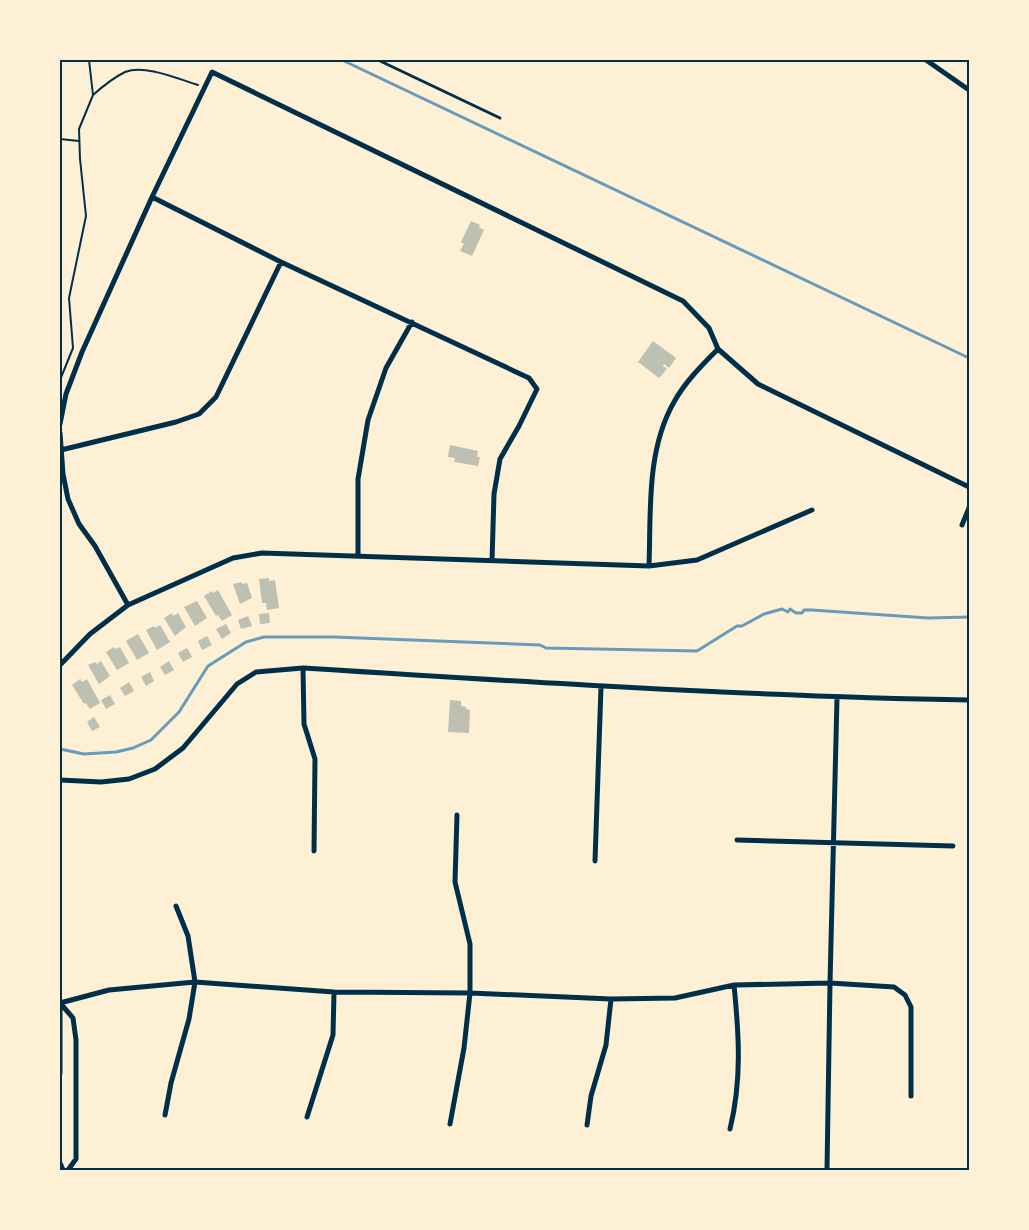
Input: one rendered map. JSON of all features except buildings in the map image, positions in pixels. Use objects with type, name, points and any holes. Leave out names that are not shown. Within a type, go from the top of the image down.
[{"type":"street","points":[[926,60],[969,90]]},
{"type":"street","points":[[60,424],[66,394],[82,352],[152,197],[212,72],[683,301],[708,328],[718,349],[758,384],[969,487]]},
{"type":"street","points":[[152,197],[281,262],[529,378],[537,388],[519,426],[500,459],[494,494],[492,561]]},
{"type":"street","points":[[61,450],[176,422],[199,414],[216,397],[281,262]]},
{"type":"street","points":[[358,556],[358,479],[368,420],[386,368],[412,322]]},
{"type":"street","points":[[650,566],[653,465],[660,436],[674,402],[694,373],[718,349]]},
{"type":"street","points":[[60,433],[63,474],[68,499],[78,524],[95,546],[128,605]]},
{"type":"street","points":[[962,525],[969,508]]},
{"type":"street","points":[[60,665],[90,634],[128,605],[232,558],[262,553],[650,566],[697,560],[812,510]]},
{"type":"street","points":[[303,668],[304,724],[315,759],[314,851]]},
{"type":"street","points":[[60,780],[101,782],[129,779],[155,769],[183,748],[237,684],[256,672],[303,668],[601,687],[837,698],[969,700]]},
{"type":"street","points":[[595,861],[601,687]]},
{"type":"street","points":[[827,1170],[837,698]]},
{"type":"street","points":[[450,1124],[464,1048],[470,993],[470,944],[455,882],[456,815]]},
{"type":"street","points":[[737,840],[953,846]]},
{"type":"street","points":[[165,1114],[171,1083],[189,1019],[195,982],[188,936],[176,906]]},
{"type":"street","points":[[60,1003],[109,990],[195,982],[334,992],[470,993],[611,999],[676,998],[734,985],[830,983],[894,987],[905,994],[911,1007],[911,1096]]},
{"type":"street","points":[[730,1129],[737,1101],[739,1034],[734,985]]},
{"type":"street","points":[[307,1117],[333,1035],[334,992]]},
{"type":"street","points":[[586,1125],[591,1096],[606,1045],[611,999]]},
{"type":"street","points":[[60,1003],[60,1073]]},
{"type":"street","points":[[60,1003],[73,1018],[76,1040],[76,1159],[68,1170]]},
{"type":"street","points":[[60,1163],[63,1170]]},
{"type":"lane","points":[[378,60],[500,118]]},
{"type":"path","points":[[89,60],[93,95]]},
{"type":"path","points":[[60,380],[72,348],[69,298],[86,216],[79,129],[93,95],[111,80],[127,72],[141,69],[205,87]]},
{"type":"path","points":[[60,139],[79,141]]},
{"type":"waterway","points":[[342,60],[969,358]]},
{"type":"waterway","points":[[60,749],[84,754],[116,752],[133,748],[151,740],[179,712],[208,666],[246,642],[264,637],[334,637],[540,645],[546,648],[697,651],[737,626],[742,626],[764,614],[782,609],[788,612],[790,609],[796,613],[812,610],[928,618],[969,617]]}]
